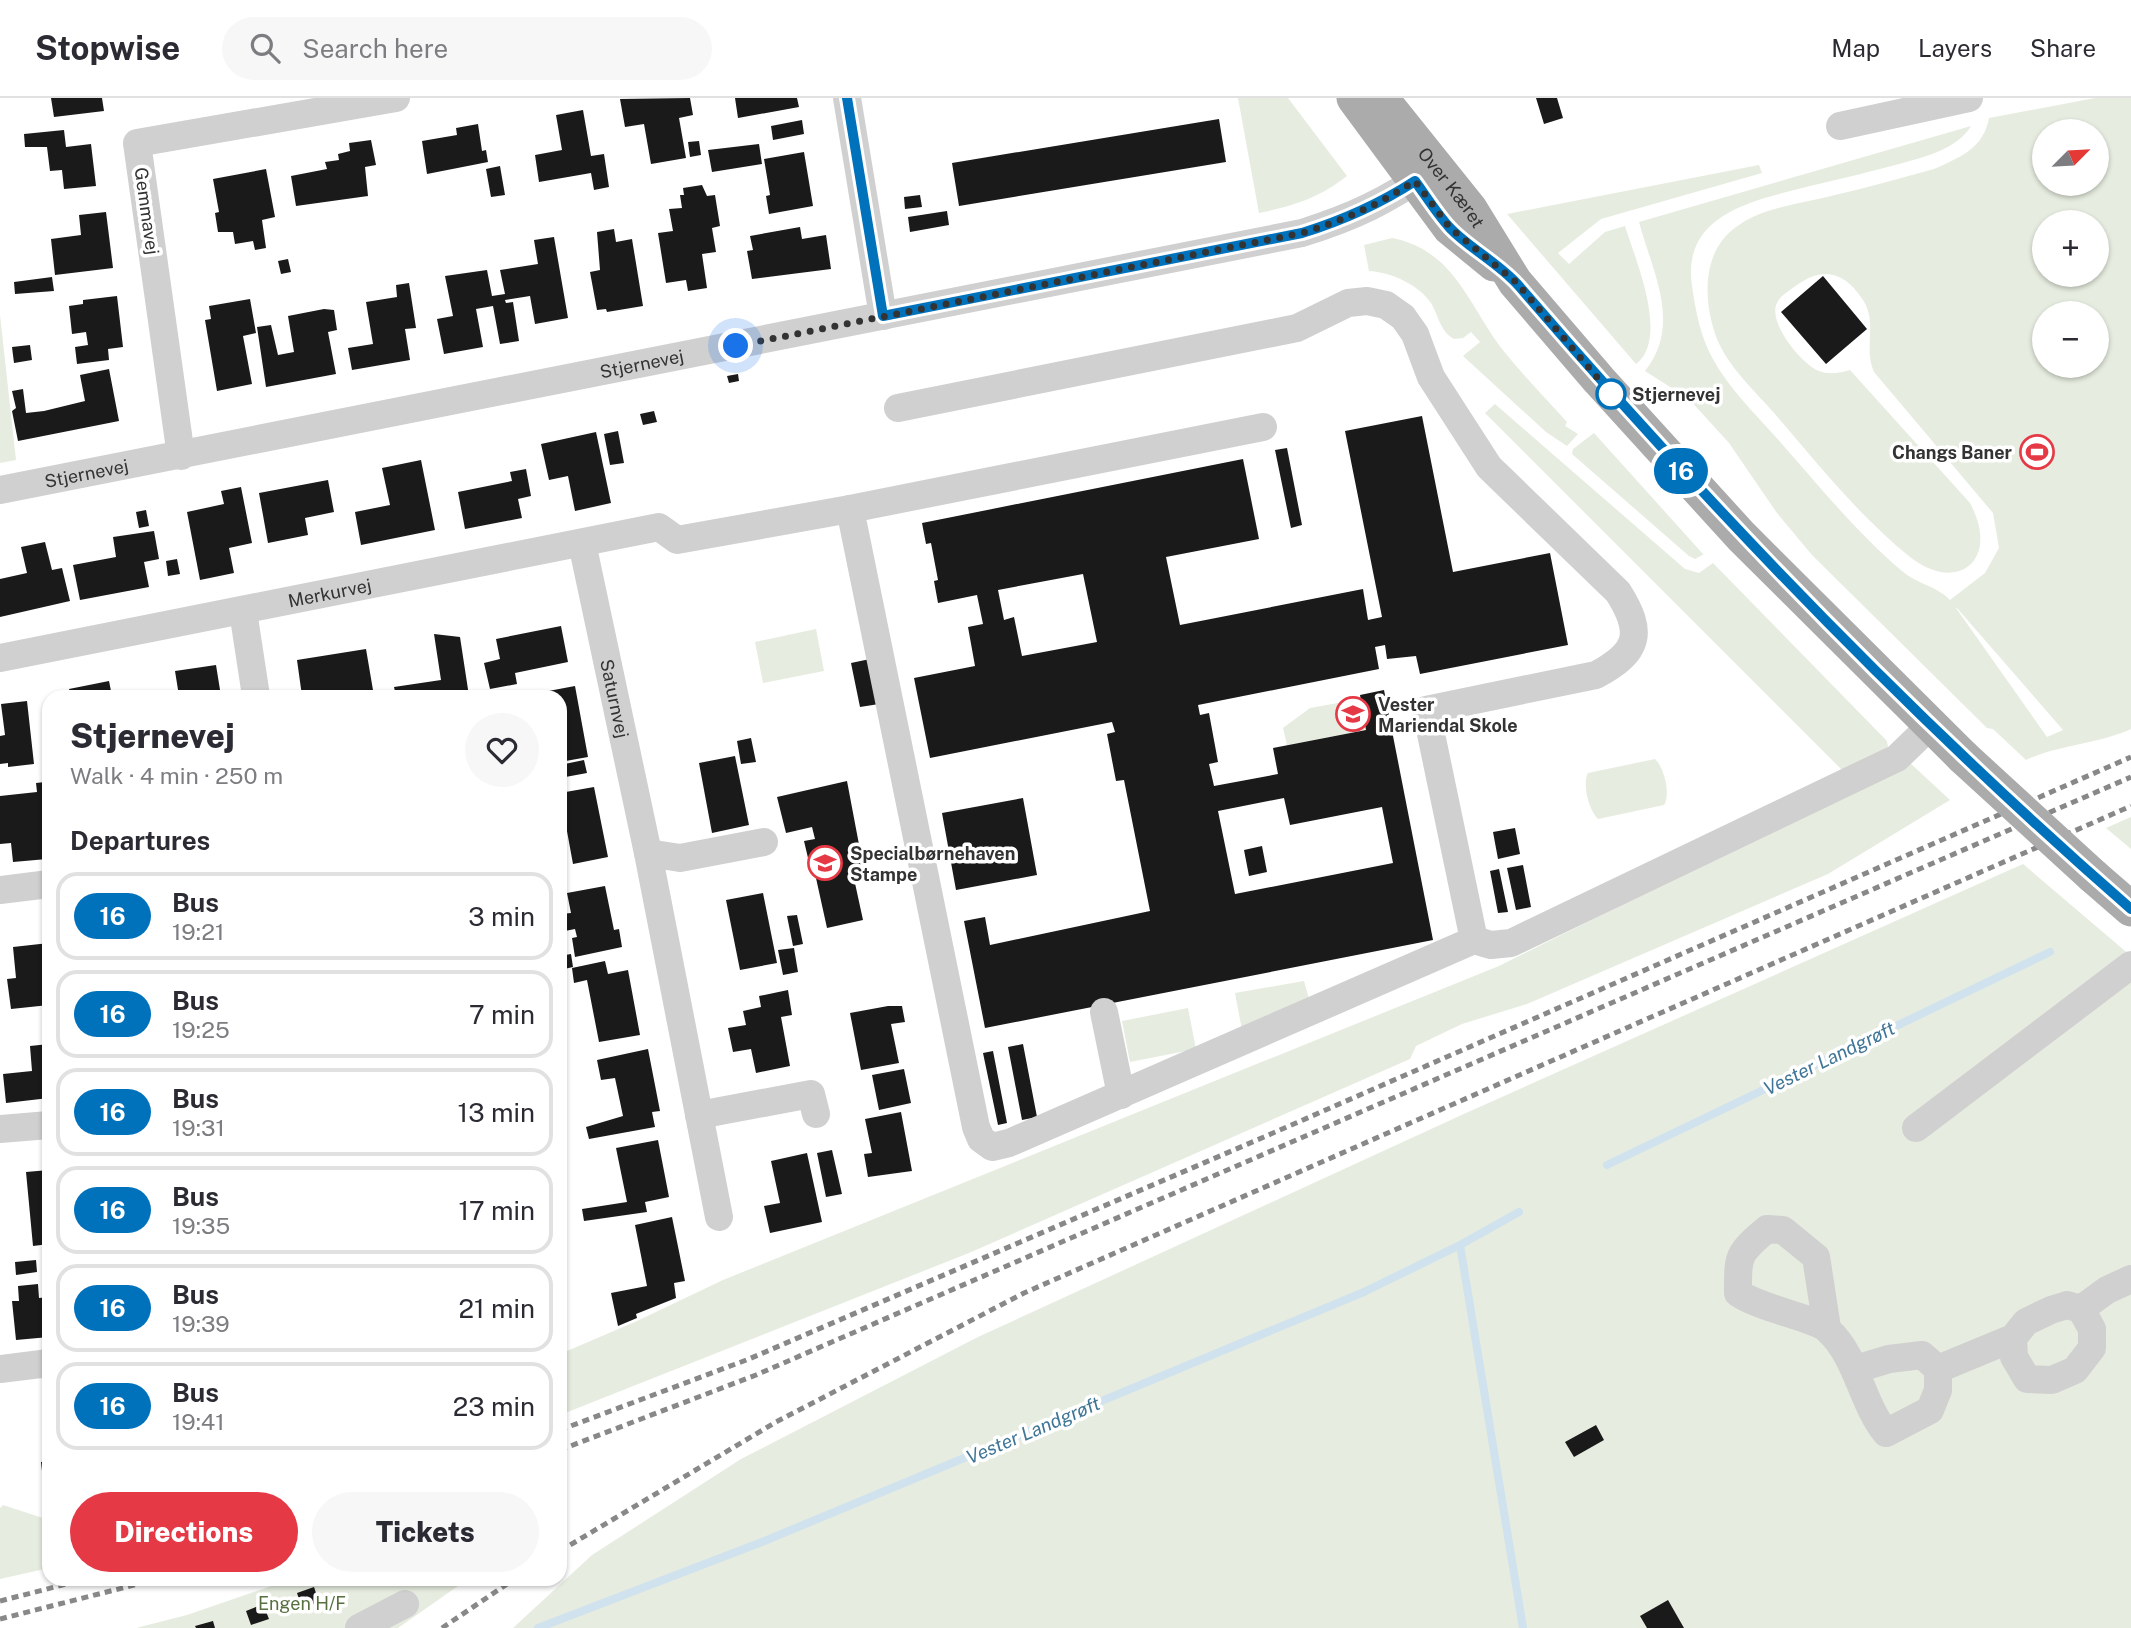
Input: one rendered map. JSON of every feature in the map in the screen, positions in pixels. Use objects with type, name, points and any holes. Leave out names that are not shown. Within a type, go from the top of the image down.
[{"type":"main road","name":"Over Kæret","points":[[1353,98],[1426,174],[1470,209],[1516,282],[1599,380],[1741,537],[1962,757],[2131,909]]},
{"type":"main road","name":"Over Kæret","points":[[1381,98],[1426,174]]},
{"type":"street","points":[[847,98],[883,316]]},
{"type":"street","points":[[1840,126],[1887,106],[1969,98]]},
{"type":"street","name":"Gemmavej","points":[[181,456],[137,143],[389,99]]},
{"type":"street","name":"Stjernevej","points":[[0,490],[1302,233],[1353,217],[1385,201],[1426,174]]},
{"type":"street","points":[[898,408],[1297,328],[1348,303],[1386,305],[1404,317],[1415,334],[1431,377],[1489,467],[1618,592],[1632,614],[1636,635],[1629,652],[1615,665],[1596,675],[1426,710],[1474,940]]},
{"type":"street","points":[[1263,427],[850,509],[976,1127],[981,1139],[992,1147],[1009,1143],[1121,1095],[1474,940],[1491,945],[1511,943],[1897,758],[1931,726]]},
{"type":"street","name":"Merkurvej","points":[[0,658],[659,527],[677,540],[850,509]]},
{"type":"street","name":"Saturnvej","points":[[582,543],[648,853],[719,1217]]},
{"type":"street","points":[[243,611],[255,690]]},
{"type":"street","points":[[648,853],[680,858],[764,842]]},
{"type":"street","points":[[0,890],[42,885]]},
{"type":"street","points":[[1916,1128],[2131,965]]},
{"type":"street","points":[[1104,1013],[1121,1095]]},
{"type":"street","points":[[699,1115],[811,1094],[816,1114]]},
{"type":"street","points":[[0,1129],[42,1126]]},
{"type":"street","points":[[2081,1309],[2107,1290],[2131,1279]]},
{"type":"street","points":[[1938,1369],[2013,1338],[2026,1322],[2067,1305],[2081,1309],[2092,1329],[2092,1348],[2075,1370],[2052,1380],[2027,1379],[2014,1357],[2013,1338]]},
{"type":"street","points":[[1827,1328],[1856,1369],[1859,1386],[1886,1433],[1930,1410],[1938,1390],[1938,1369]]},
{"type":"street","points":[[1856,1369],[1889,1359],[1922,1356],[1938,1369]]},
{"type":"street","points":[[0,1369],[42,1364]]},
{"type":"street","points":[[359,1628],[405,1604]]},
{"type":"green space","points":[[1238,98],[1288,98],[1347,176],[1305,200],[1259,213]]},
{"type":"green space","points":[[2095,98],[2131,98],[2131,729],[2026,760],[1993,729],[1987,728],[1812,555],[1777,513],[1729,443],[1689,399],[1645,371],[1656,353],[1662,335],[1663,317],[1657,280],[1639,222],[1971,126],[1958,141],[1931,154],[1746,204],[1711,226],[1698,241],[1692,261],[1692,286],[1702,332],[1714,361],[1731,386],[1839,509],[1885,556],[1908,575],[1939,591],[1950,600],[1985,573],[1999,548],[1993,513],[1874,372],[1870,354],[1870,318],[1863,300],[1849,283],[1841,278],[1816,275],[1780,298],[1775,311],[1781,331],[1804,361],[1827,373],[1850,370],[1970,503],[1978,523],[1980,541],[1977,555],[1969,566],[1958,571],[1944,572],[1927,568],[1891,541],[1840,489],[1743,379],[1722,350],[1712,325],[1708,278],[1716,250],[1725,237],[1746,220],[1782,207],[1934,169],[1969,151],[1982,137],[1989,118]],"holes":[[[1957,608],[2063,730],[2047,737]]]},
{"type":"green space","points":[[1759,165],[1762,173],[1601,219],[1558,253],[1569,264],[1605,232],[1625,226],[1642,277],[1650,318],[1650,336],[1646,352],[1636,364],[1507,214]]},
{"type":"green space","points":[[1392,238],[1413,244],[1431,254],[1458,281],[1502,349],[1567,422],[1565,426],[1578,434],[1567,446],[1546,432],[1463,356],[1480,342],[1471,332],[1463,338],[1454,339],[1445,331],[1431,303],[1419,290],[1394,277],[1369,271],[1364,245]]},
{"type":"green space","points":[[0,315],[16,460],[0,463]]},
{"type":"green space","points":[[1495,404],[1685,569],[1699,573],[1713,563],[1887,741],[1888,747],[1844,772],[1485,413]]},
{"type":"green space","points":[[1594,433],[1704,554],[1695,559],[1689,556],[1572,454],[1573,449]]},
{"type":"green space","points":[[816,629],[824,671],[763,683],[755,642]]},
{"type":"green space","points":[[1360,699],[1366,730],[1287,745],[1283,728],[1310,708]]},
{"type":"green space","points":[[1655,759],[1666,781],[1664,805],[1598,819],[1587,797],[1588,773]]},
{"type":"green space","points":[[1909,762],[1950,800],[1828,874],[1527,1004],[1462,1024],[1416,1046],[1410,1059],[969,1253],[567,1412],[567,1351],[723,1280],[1499,966]]},
{"type":"green space","points":[[2131,817],[2131,849],[2106,828]]},
{"type":"green space","points":[[2023,864],[2131,956],[2131,1628],[513,1628],[558,1586],[567,1586],[567,1578],[592,1555],[741,1459],[978,1337],[1466,1113]]},
{"type":"green space","points":[[1304,981],[1310,1002],[1242,1030],[1235,993]]},
{"type":"green space","points":[[1188,1008],[1196,1049],[1130,1062],[1122,1021]]},
{"type":"green space","points":[[3,1505],[42,1518],[42,1570],[0,1579],[0,1508]]},
{"type":"green space","name":"Engen H/F","points":[[272,1586],[458,1586],[398,1628],[136,1628],[187,1615]]},
{"type":"building","points":[[51,98],[102,98],[104,111],[54,117]]},
{"type":"building","points":[[690,98],[693,115],[679,118],[686,158],[651,164],[644,124],[625,127],[620,99]]},
{"type":"building","points":[[735,98],[797,98],[799,107],[738,118]]},
{"type":"building","points":[[1536,98],[1557,98],[1563,118],[1544,124]]},
{"type":"building","points":[[583,110],[591,156],[604,154],[609,187],[594,190],[591,173],[539,182],[535,155],[562,150],[556,115]]},
{"type":"building","points":[[1219,119],[1226,162],[959,206],[952,163]]},
{"type":"building","points":[[802,120],[804,134],[773,140],[771,126]]},
{"type":"building","points":[[478,124],[482,151],[486,150],[488,162],[427,174],[422,141],[457,135],[456,128]]},
{"type":"building","points":[[64,130],[66,147],[91,144],[96,186],[64,189],[62,170],[50,171],[47,147],[25,147],[24,134]]},
{"type":"building","points":[[371,140],[376,165],[365,167],[368,196],[296,206],[291,176],[327,169],[325,162],[339,160],[338,154],[350,151],[349,143]]},
{"type":"building","points":[[699,141],[701,155],[690,157],[688,142]]},
{"type":"building","points":[[759,144],[762,164],[712,172],[708,150]]},
{"type":"building","points":[[804,152],[813,206],[769,214],[766,196],[770,195],[764,159]]},
{"type":"building","points":[[500,166],[505,195],[491,197],[486,169]]},
{"type":"building","points":[[266,169],[275,217],[262,220],[266,248],[255,250],[253,241],[235,244],[233,232],[218,232],[215,213],[219,212],[213,179]]},
{"type":"building","points":[[702,185],[707,196],[715,195],[720,226],[712,228],[716,252],[702,254],[707,288],[688,291],[686,280],[666,283],[658,233],[673,231],[669,209],[682,208],[680,195],[684,195],[683,188]]},
{"type":"building","points":[[920,195],[922,207],[905,209],[904,197]]},
{"type":"building","points":[[947,211],[949,225],[910,232],[908,217]]},
{"type":"building","points":[[106,212],[113,268],[55,275],[51,239],[81,235],[79,215]]},
{"type":"building","points":[[800,227],[802,239],[826,235],[831,269],[752,279],[747,251],[753,250],[750,236]]},
{"type":"building","points":[[614,229],[616,242],[632,239],[643,306],[607,312],[606,309],[597,310],[590,272],[600,270],[597,232]]},
{"type":"building","points":[[554,237],[568,318],[535,324],[530,296],[505,300],[506,303],[513,302],[519,341],[500,344],[493,306],[476,309],[483,347],[444,354],[437,319],[453,316],[445,276],[487,270],[492,296],[505,294],[500,270],[538,264],[534,240]]},
{"type":"building","points":[[288,259],[291,272],[281,274],[278,261]]},
{"type":"building","points":[[1823,276],[1867,329],[1826,364],[1781,312]]},
{"type":"building","points":[[52,277],[54,291],[15,294],[14,282]]},
{"type":"building","points":[[409,283],[416,328],[405,329],[410,360],[352,370],[348,348],[373,344],[366,302],[397,297],[396,285]]},
{"type":"building","points":[[117,296],[123,347],[108,349],[109,360],[77,364],[75,347],[88,345],[86,332],[72,334],[69,306],[83,304],[83,300]]},
{"type":"building","points":[[250,299],[256,333],[243,336],[252,384],[217,391],[205,320],[211,319],[209,306]]},
{"type":"building","points":[[324,309],[334,310],[337,330],[328,332],[336,374],[266,387],[257,327],[271,325],[278,355],[294,352],[288,316]]},
{"type":"building","points":[[30,345],[32,360],[14,363],[12,347]]},
{"type":"building","points":[[109,369],[119,421],[18,441],[12,411],[16,408],[12,391],[23,389],[26,413],[44,411],[85,401],[80,375]]},
{"type":"building","points":[[738,374],[739,381],[729,383],[727,376]]},
{"type":"building","points":[[654,411],[657,422],[643,425],[640,414]]},
{"type":"building","points":[[1422,416],[1453,572],[1550,553],[1568,645],[1420,674],[1416,656],[1387,659],[1385,645],[1375,647],[1379,669],[1198,705],[1200,715],[1209,713],[1218,762],[1209,764],[1214,786],[1278,774],[1273,748],[1366,730],[1360,695],[1384,690],[1433,940],[985,1028],[964,921],[985,917],[990,945],[1150,911],[1124,780],[1116,781],[1107,734],[1115,732],[1112,722],[930,758],[914,678],[975,666],[968,627],[983,624],[977,595],[938,603],[934,581],[938,580],[931,543],[926,544],[922,523],[1243,459],[1259,539],[1166,557],[1180,625],[1363,589],[1368,620],[1382,617],[1345,431]],"holes":[[[1083,574],[1097,642],[1022,656],[1014,617],[1004,620],[998,590]],[[1284,798],[1290,825],[1382,807],[1393,863],[1235,894],[1218,811]]]},
{"type":"building","points":[[618,431],[624,463],[610,465],[604,434]]},
{"type":"building","points":[[596,432],[611,503],[575,511],[568,476],[549,480],[541,444]]},
{"type":"building","points":[[1287,448],[1302,525],[1291,528],[1275,450]]},
{"type":"building","points":[[421,460],[435,530],[361,545],[355,512],[390,505],[382,468]]},
{"type":"building","points":[[526,469],[531,496],[518,499],[522,518],[465,529],[458,492],[512,481],[510,472]]},
{"type":"building","points":[[328,480],[334,512],[305,518],[308,535],[268,543],[259,493]]},
{"type":"building","points":[[241,487],[252,543],[229,548],[234,573],[200,580],[187,512],[224,504],[221,491]]},
{"type":"building","points":[[146,510],[149,526],[139,528],[136,512]]},
{"type":"building","points":[[154,531],[159,559],[144,562],[149,587],[80,600],[73,565],[116,557],[113,537]]},
{"type":"building","points":[[45,542],[52,570],[62,568],[70,601],[0,617],[0,579],[27,573],[21,547]]},
{"type":"building","points":[[177,559],[180,574],[168,576],[166,561]]},
{"type":"building","points":[[561,626],[568,662],[515,673],[517,684],[490,689],[484,663],[500,659],[496,639]]},
{"type":"building","points":[[434,634],[460,637],[468,690],[395,690],[394,687],[441,680]]},
{"type":"building","points":[[366,649],[373,690],[301,690],[297,660]]},
{"type":"building","points":[[870,659],[879,704],[860,707],[851,663]]},
{"type":"building","points":[[216,665],[220,690],[178,690],[175,671]]},
{"type":"building","points":[[109,681],[111,690],[69,690]]},
{"type":"building","points":[[575,686],[588,757],[567,761],[567,690],[554,690]]},
{"type":"building","points":[[27,701],[34,764],[8,767],[8,763],[0,764],[0,736],[5,735],[1,704]]},
{"type":"building","points":[[751,738],[756,762],[741,764],[737,741]]},
{"type":"building","points":[[735,756],[749,825],[712,833],[699,763]]},
{"type":"building","points":[[584,760],[587,773],[567,777],[567,764]]},
{"type":"building","points":[[847,781],[864,871],[853,874],[863,920],[827,928],[814,869],[821,867],[818,856],[808,858],[804,841],[815,839],[812,827],[786,833],[777,797]]},
{"type":"building","points":[[42,782],[42,859],[13,862],[11,843],[0,844],[0,796],[37,792],[36,783]]},
{"type":"building","points":[[594,787],[608,857],[573,864],[567,831],[567,792]]},
{"type":"building","points":[[1023,798],[1037,875],[956,890],[942,813]]},
{"type":"building","points":[[1515,828],[1520,854],[1498,859],[1493,832]]},
{"type":"building","points":[[1262,846],[1267,872],[1249,876],[1244,850]]},
{"type":"building","points":[[1523,865],[1531,907],[1516,910],[1507,868]]},
{"type":"building","points":[[1499,869],[1508,912],[1498,913],[1490,871]]},
{"type":"building","points":[[605,886],[614,930],[619,929],[622,947],[575,957],[572,938],[577,937],[575,929],[567,931],[567,913],[571,913],[567,893]]},
{"type":"building","points":[[763,893],[777,963],[740,970],[726,900]]},
{"type":"building","points":[[797,915],[803,944],[793,946],[787,916]]},
{"type":"building","points":[[42,944],[42,1006],[11,1009],[7,979],[16,978],[13,947]]},
{"type":"building","points":[[794,948],[798,972],[783,975],[778,950]]},
{"type":"building","points":[[571,954],[573,967],[567,968],[567,955]]},
{"type":"building","points":[[605,961],[608,974],[628,970],[640,1035],[599,1042],[587,980],[574,983],[572,968]]},
{"type":"building","points":[[788,990],[792,1015],[781,1017],[790,1066],[756,1073],[751,1049],[733,1052],[728,1028],[746,1025],[743,1011],[761,1007],[759,996]]},
{"type":"building","points":[[902,1006],[905,1022],[891,1024],[899,1063],[861,1070],[850,1013]]},
{"type":"building","points":[[1023,1044],[1037,1117],[1022,1120],[1008,1047]]},
{"type":"building","points":[[42,1045],[42,1099],[6,1103],[3,1074],[32,1071],[30,1046]]},
{"type":"building","points":[[648,1049],[660,1111],[652,1112],[655,1127],[589,1139],[586,1127],[623,1116],[615,1078],[601,1080],[597,1060]]},
{"type":"building","points":[[993,1051],[1007,1123],[998,1125],[983,1053]]},
{"type":"building","points":[[904,1069],[911,1103],[879,1110],[872,1075]]},
{"type":"building","points":[[901,1112],[912,1171],[868,1177],[864,1154],[872,1153],[865,1119]]},
{"type":"building","points":[[658,1140],[669,1197],[645,1202],[647,1212],[584,1221],[582,1209],[627,1202],[616,1148]]},
{"type":"building","points":[[832,1150],[842,1194],[826,1197],[817,1153]]},
{"type":"building","points":[[807,1153],[822,1222],[770,1233],[764,1206],[780,1203],[771,1161]]},
{"type":"building","points":[[42,1171],[42,1245],[33,1246],[26,1172]]},
{"type":"building","points":[[672,1217],[685,1281],[674,1283],[676,1298],[636,1314],[637,1318],[618,1326],[611,1293],[647,1286],[635,1225]]},
{"type":"building","points":[[36,1260],[37,1272],[16,1275],[15,1262]]},
{"type":"building","points":[[38,1284],[39,1298],[42,1298],[42,1338],[16,1340],[12,1301],[19,1301],[18,1286]]},
{"type":"building","points":[[1596,1425],[1604,1440],[1574,1457],[1565,1442]]},
{"type":"building","points":[[314,1587],[319,1602],[302,1608],[297,1593]]},
{"type":"building","points":[[1668,1600],[1684,1628],[1647,1628],[1640,1616]]},
{"type":"building","points":[[263,1604],[269,1619],[251,1625],[246,1611]]},
{"type":"building","points":[[213,1621],[215,1628],[195,1626]]},
{"type":"waterway","name":"Vester Landgrøft","points":[[1607,1165],[2050,952]]},
{"type":"waterway","name":"Vester Landgrøft","points":[[538,1628],[762,1542],[1364,1292],[1460,1245],[1519,1212]]},
{"type":"waterway","points":[[1460,1245],[1523,1628]]},
{"type":"railway","points":[[567,1427],[749,1359],[1264,1137],[2131,757]]},
{"type":"railway","points":[[567,1447],[756,1375],[2131,777]]},
{"type":"railway","points":[[567,1547],[776,1422],[1024,1293],[2131,806]]},
{"type":"railway","points":[[0,1601],[59,1586]]},
{"type":"railway","points":[[0,1619],[130,1586]]},
{"type":"railway","points":[[442,1628],[504,1586]]},
{"type":"bus line","name":"16","points":[[847,98],[883,316],[1302,233],[1353,217],[1385,201],[1415,181],[1450,228],[1516,282],[1599,380],[1741,537],[1962,757],[2131,909]]},
{"type":"place","name":"Stjernevej","points":[[1611,394]]},
{"type":"place","name":"Changs Baner","points":[[2037,452]]},
{"type":"place","name":"Vester Mariendal Skole","points":[[1353,714]]},
{"type":"place","name":"Specialbørnehaven Stampe","points":[[825,863]]},
{"type":"route","points":[[736,346],[1302,233],[1353,217],[1385,201],[1415,181],[1450,228],[1516,282],[1614,397],[1611,394]]}]
